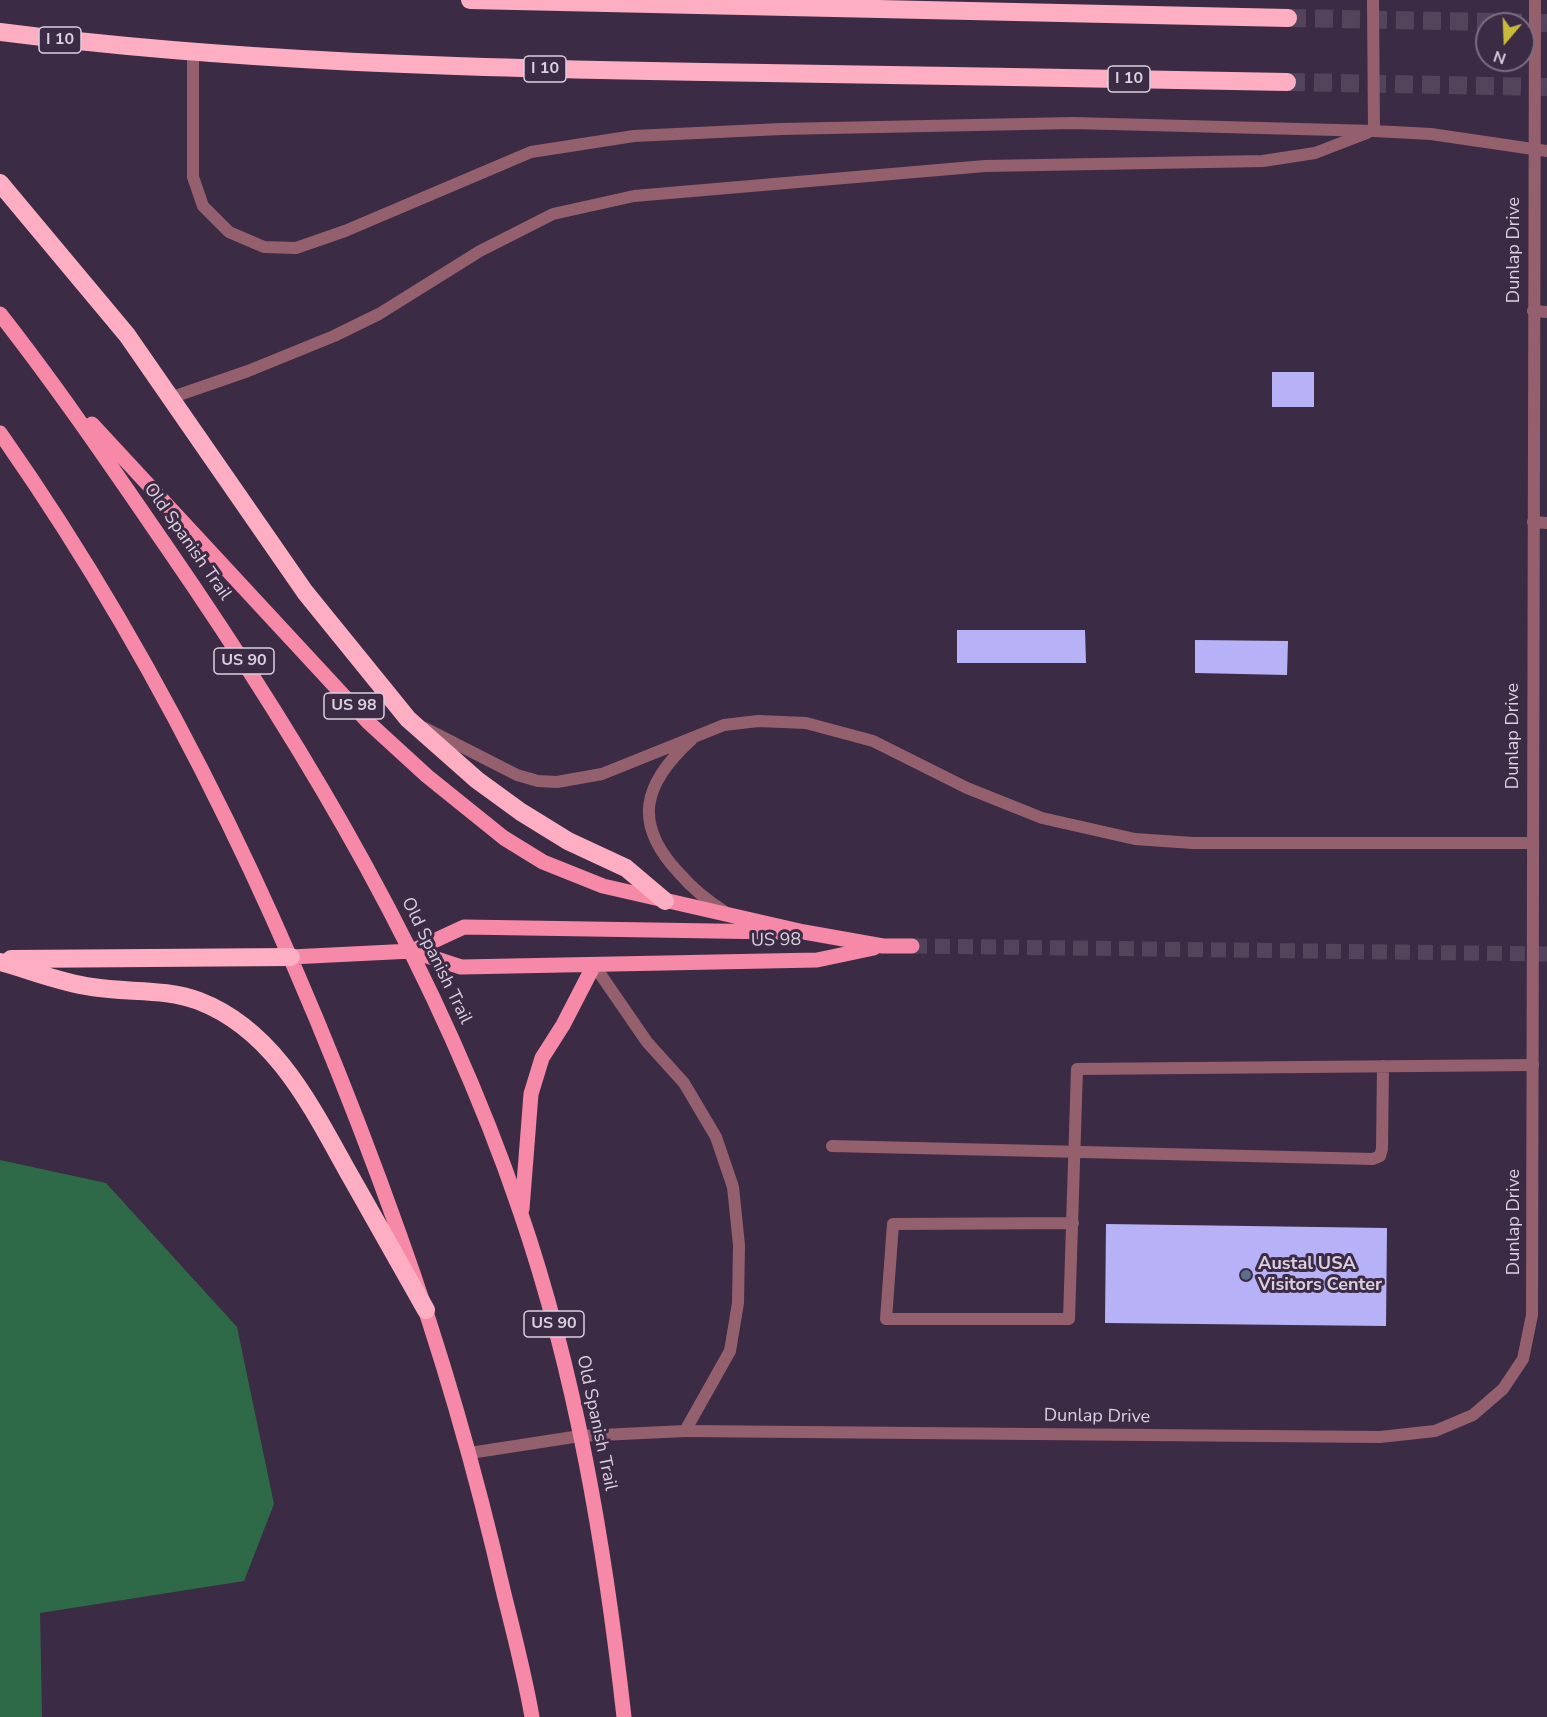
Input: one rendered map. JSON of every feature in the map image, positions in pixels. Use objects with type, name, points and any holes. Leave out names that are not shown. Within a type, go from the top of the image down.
[{"type":"highway","points":[[470,0],[1288,18]]},
{"type":"highway","name":"I 10","points":[[0,32],[193,53],[312,61],[501,68],[1287,82]]},
{"type":"highway","points":[[0,183],[127,335],[305,592],[408,719],[477,780],[521,812],[568,841],[626,868],[666,901]]},
{"type":"highway","points":[[0,961],[291,957]]},
{"type":"highway","points":[[0,961],[91,987],[173,994],[191,998],[222,1011],[249,1030],[280,1062],[306,1100],[426,1310]]},
{"type":"main road","name":"Old Spanish Trail","points":[[0,314],[55,385],[238,650],[346,830],[412,951],[489,1123],[522,1215],[558,1338],[580,1436],[610,1605],[624,1717]]},
{"type":"main road","name":"US 98","points":[[55,385],[368,722],[427,776],[504,838],[543,862],[603,886],[804,932],[883,946],[912,946]]},
{"type":"main road","points":[[0,433],[74,543],[130,635],[254,873],[291,957],[364,1140],[426,1310],[470,1453],[532,1717]]},
{"type":"main road","points":[[412,951],[464,927],[804,932]]},
{"type":"main road","name":"US 98","points":[[291,957],[412,951],[461,966],[594,965],[817,960],[883,946]]},
{"type":"main road","points":[[522,1215],[531,1094],[542,1058],[563,1025],[594,965]]},
{"type":"street","points":[[1372,0],[1374,131]]},
{"type":"street","name":"Dunlap Drive","points":[[470,1453],[580,1436],[685,1431],[1380,1437],[1435,1431],[1473,1415],[1503,1389],[1522,1359],[1532,1315],[1535,0]]},
{"type":"street","points":[[193,53],[193,177],[203,206],[229,232],[264,247],[296,248],[345,231],[531,152],[634,136],[780,129],[1073,123],[1431,134],[1547,151]]},
{"type":"street","points":[[170,398],[248,371],[361,323],[480,251],[553,214],[634,196],[985,166],[1263,161],[1315,153],[1374,131]]},
{"type":"street","points":[[1533,311],[1547,312]]},
{"type":"street","points":[[1533,522],[1547,522]]},
{"type":"street","points":[[408,719],[517,775],[545,782],[572,781],[602,774],[723,725],[775,721],[818,725],[880,745],[968,788],[1042,818],[1135,839],[1193,843],[1532,843]]},
{"type":"street","points":[[697,734],[661,771],[652,792],[649,819],[656,846],[667,861],[702,898],[728,913]]},
{"type":"street","points":[[594,965],[647,1042],[684,1083],[716,1137],[733,1187],[739,1245],[738,1303],[730,1351],[685,1431]]},
{"type":"street","points":[[1073,1223],[893,1224],[886,1319],[1069,1319],[1073,1223],[1077,1069],[1533,1065]]},
{"type":"street","points":[[832,1146],[1373,1160],[1380,1156],[1382,1149],[1383,1066]]},
{"type":"green space","points":[[0,1160],[106,1183],[237,1327],[274,1504],[244,1581],[40,1613],[42,1717],[0,1717]]},
{"type":"building","points":[[1272,372],[1314,372],[1314,407],[1272,407]]},
{"type":"building","points":[[957,630],[1085,630],[1086,663],[957,663]]},
{"type":"building","points":[[1195,640],[1288,641],[1287,675],[1195,673]]},
{"type":"building","name":"Austal USA Visitors Center","points":[[1106,1224],[1387,1228],[1386,1326],[1105,1323]]},
{"type":"tunnel","points":[[1288,18],[1547,23]]},
{"type":"tunnel","points":[[1287,82],[1547,87]]},
{"type":"tunnel","points":[[912,946],[1547,954]]},
{"type":"place","name":"Austal USA Visitors Center","points":[[1246,1275]]}]
